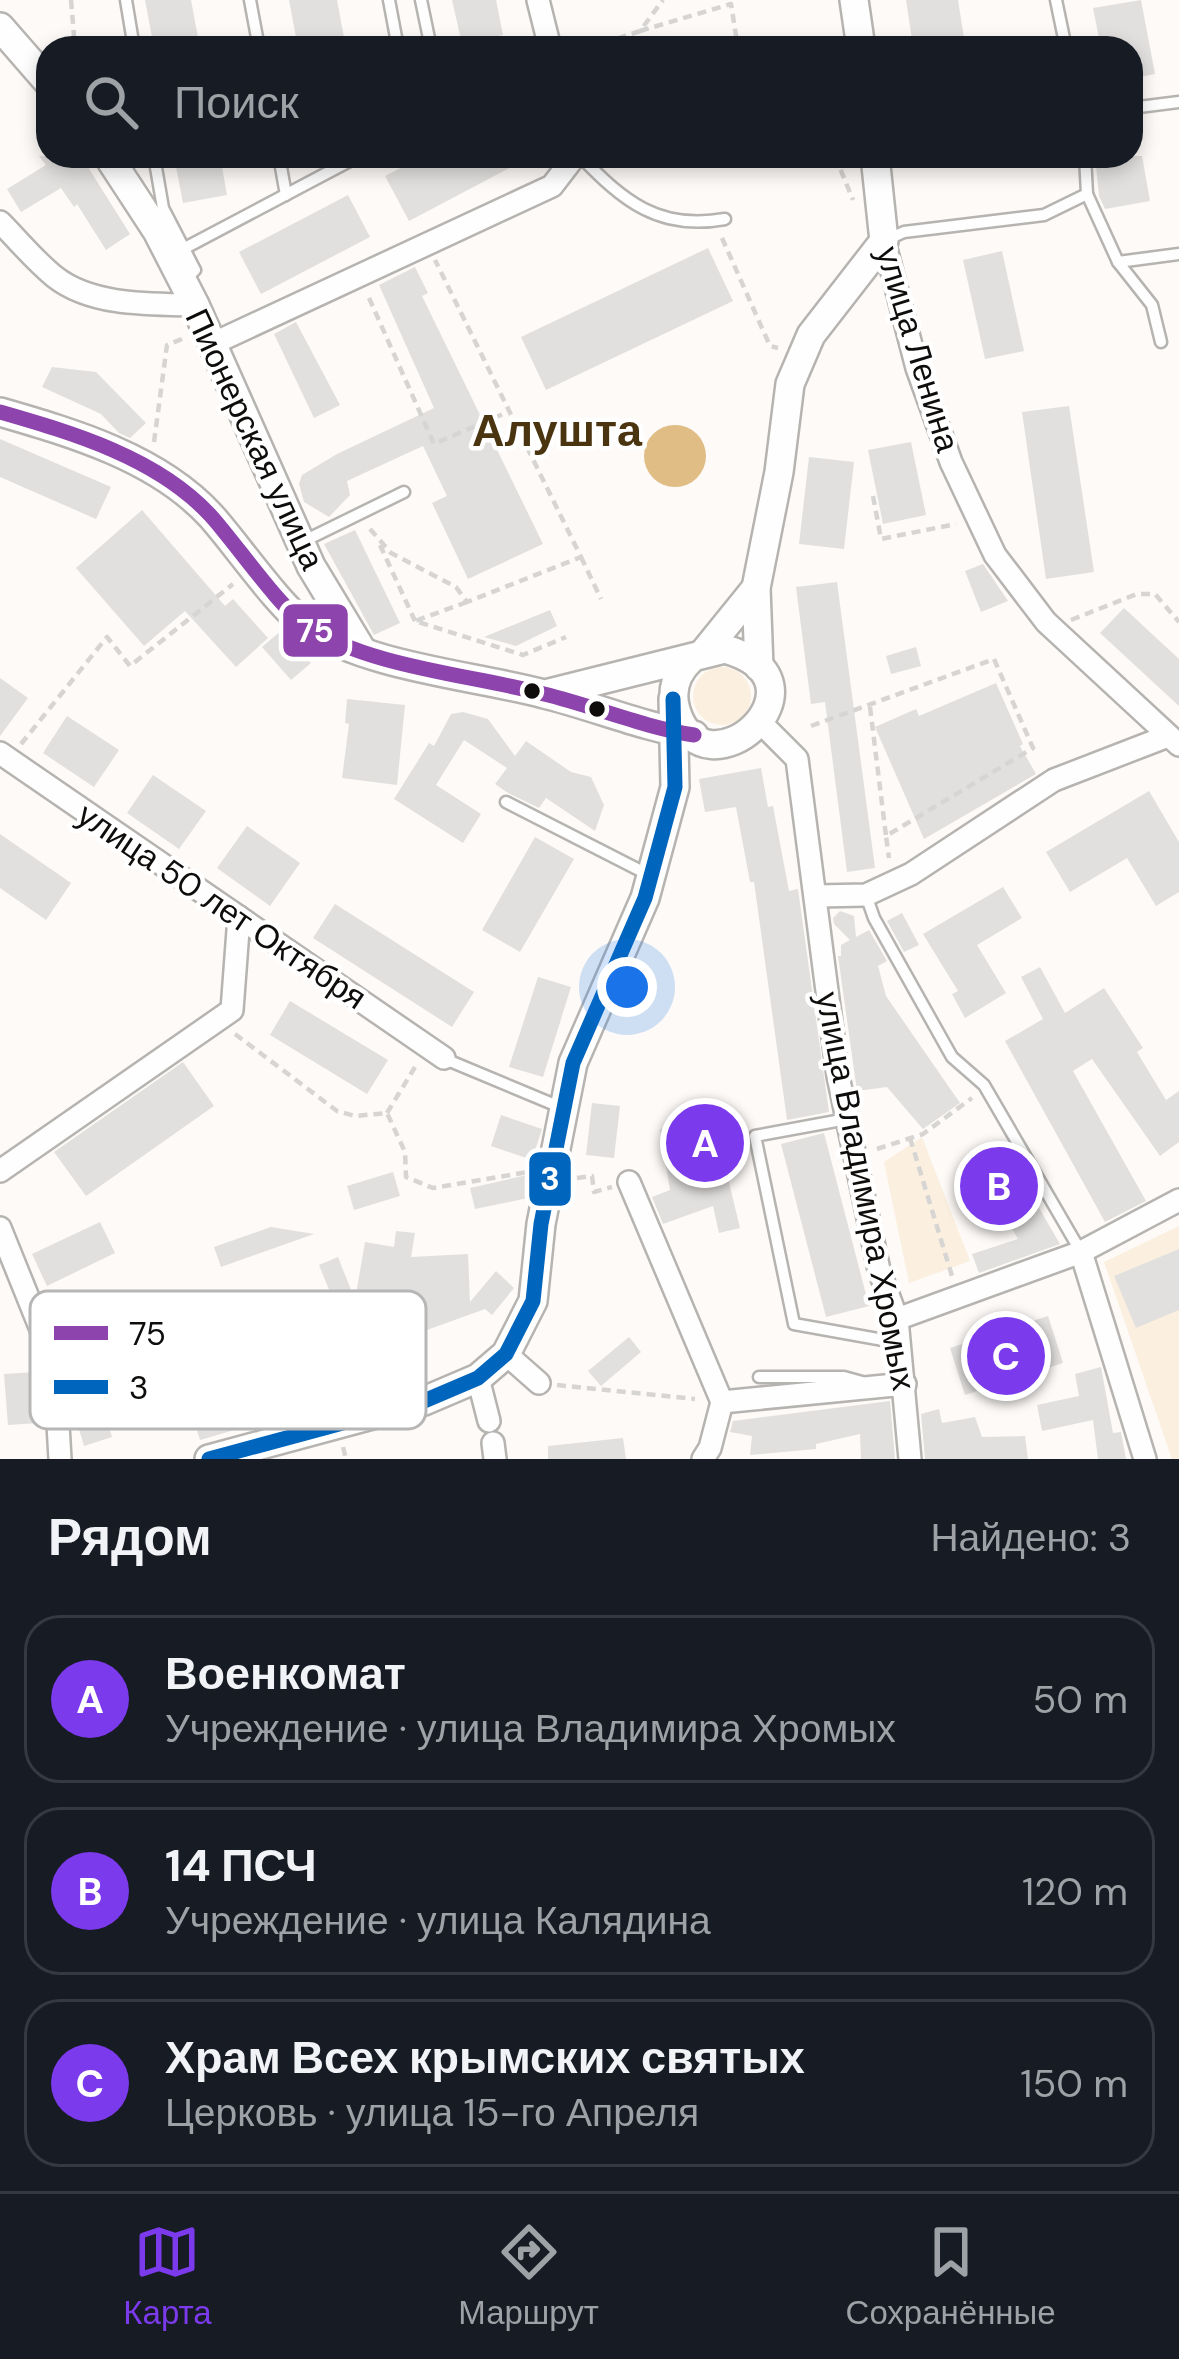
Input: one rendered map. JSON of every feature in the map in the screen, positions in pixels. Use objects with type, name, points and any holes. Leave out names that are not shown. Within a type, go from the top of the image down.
[{"type":"main road","points":[[854,0],[860,36]]},
{"type":"main road","points":[[0,27],[36,68]]},
{"type":"main road","points":[[116,168],[157,231],[189,293]]},
{"type":"main road","name":"улица Ленина","points":[[876,168],[884,241]]},
{"type":"main road","points":[[0,412],[65,431],[130,458],[170,484],[207,511],[302,623],[363,652],[545,694],[692,737],[739,741],[761,722],[769,694],[759,667],[756,588],[779,472],[790,384],[811,335],[884,241]]},
{"type":"main road","name":"Пионерская улица","points":[[189,293],[301,543],[363,652]]},
{"type":"main road","points":[[692,737],[674,699],[678,677],[756,588]]},
{"type":"main road","points":[[545,694],[725,649],[744,654],[759,667]]},
{"type":"main road","points":[[426,1400],[478,1378],[506,1354],[533,1301],[550,1174],[573,1063],[651,876],[692,737]]},
{"type":"main road","points":[[209,1459],[320,1429]]},
{"type":"street","points":[[538,0],[547,36]]},
{"type":"street","points":[[210,345],[552,186],[567,168]]},
{"type":"street","points":[[0,222],[57,279],[84,291],[144,304],[189,293]]},
{"type":"street","name":"улица Ленина","points":[[884,241],[917,368],[951,462],[995,555],[1046,622],[1174,741]]},
{"type":"street","name":"улица Владимира Хромых","points":[[761,722],[797,759],[838,1076],[879,1270],[897,1319],[910,1459]]},
{"type":"street","points":[[817,896],[866,895],[911,874],[1054,780],[1174,741]]},
{"type":"street","name":"улица 50 лет Октября","points":[[5,756],[444,1058]]},
{"type":"street","points":[[0,1171],[232,1010],[239,917]]},
{"type":"street","points":[[629,1182],[722,1402],[703,1459]]},
{"type":"street","points":[[897,1319],[1081,1252],[1179,1200]]},
{"type":"street","points":[[0,1228],[30,1302]]},
{"type":"street","points":[[1081,1252],[1145,1459]]},
{"type":"street","points":[[506,1354],[539,1383]]},
{"type":"street","points":[[478,1378],[492,1441]]},
{"type":"street","points":[[722,1402],[904,1384]]},
{"type":"street","points":[[59,1429],[61,1459]]},
{"type":"lane","points":[[125,0],[132,36]]},
{"type":"lane","points":[[250,0],[257,36]]},
{"type":"lane","points":[[388,0],[396,36]]},
{"type":"lane","points":[[421,0],[428,36]]},
{"type":"lane","points":[[1056,0],[1064,36]]},
{"type":"lane","points":[[1143,106],[1179,102]]},
{"type":"lane","name":"Пионерская улица","points":[[156,168],[163,208],[194,270],[189,293]]},
{"type":"lane","points":[[281,168],[286,195]]},
{"type":"lane","points":[[185,248],[337,168]]},
{"type":"lane","points":[[590,168],[617,194],[656,215],[691,224],[719,220]]},
{"type":"lane","points":[[1086,168],[1087,194],[1118,262],[1152,304],[1161,342]]},
{"type":"lane","points":[[884,241],[904,232],[1044,215],[1087,194]]},
{"type":"lane","points":[[1118,262],[1179,254]]},
{"type":"lane","points":[[301,543],[404,492]]},
{"type":"lane","points":[[506,802],[651,876]]},
{"type":"lane","points":[[866,895],[874,918],[952,1057],[986,1088],[1081,1252]]},
{"type":"lane","points":[[444,1058],[563,1108]]},
{"type":"lane","points":[[847,1119],[755,1136],[794,1324],[900,1343]]},
{"type":"lane","points":[[759,1378],[844,1377],[876,1387]]},
{"type":"path","points":[[70,0],[74,36]]},
{"type":"path","points":[[640,31],[663,0]]},
{"type":"path","points":[[625,36],[730,4],[736,36]]},
{"type":"path","points":[[840,168],[854,202]]},
{"type":"path","points":[[719,220],[770,346],[797,361]]},
{"type":"path","points":[[427,244],[601,599]]},
{"type":"path","points":[[359,276],[434,444],[511,411]]},
{"type":"path","points":[[154,446],[167,345]]},
{"type":"path","points":[[873,496],[881,539],[957,524]]},
{"type":"path","points":[[358,516],[391,553],[456,587],[467,602]]},
{"type":"path","points":[[376,536],[416,621],[524,655],[566,637]]},
{"type":"path","points":[[416,621],[581,557]]},
{"type":"path","points":[[5,756],[107,637],[130,666],[232,584]]},
{"type":"path","points":[[1092,610],[1137,594],[1155,594],[1179,622]]},
{"type":"path","points":[[811,726],[994,659],[1033,748],[886,836]]},
{"type":"path","points":[[870,707],[890,873]]},
{"type":"path","points":[[218,1020],[337,1111],[355,1116],[387,1113]]},
{"type":"path","points":[[387,1113],[407,1078]]},
{"type":"path","points":[[855,1156],[923,1134],[986,1088]]},
{"type":"path","points":[[387,1113],[405,1152],[406,1178],[433,1188],[550,1174],[592,1176],[594,1192],[629,1182]]},
{"type":"path","points":[[910,1138],[958,1297]]},
{"type":"path","points":[[539,1383],[722,1402]]},
{"type":"path","points":[[343,1447],[346,1459]]},
{"type":"shaded area","points":[[675,425],[697,434],[706,456],[697,478],[675,487],[653,478],[644,456],[653,434]]},
{"type":"shaded area","points":[[722,667],[742,676],[751,696],[742,716],[722,725],[702,716],[693,696],[702,676]]},
{"type":"shaded area","points":[[922,1137],[970,1261],[909,1283],[884,1162]]},
{"type":"shaded area","points":[[1179,1226],[1179,1459],[1172,1459],[1104,1262]]},
{"type":"building","points":[[145,0],[191,0],[198,36],[152,36]]},
{"type":"building","points":[[289,0],[337,0],[344,36],[296,36]]},
{"type":"building","points":[[452,0],[496,0],[503,35],[460,36]]},
{"type":"building","points":[[906,0],[958,0],[964,36],[911,36]]},
{"type":"building","points":[[1141,0],[1155,74],[1143,76],[1143,36],[1099,36],[1093,8]]},
{"type":"building","points":[[1143,162],[1150,201],[1105,209],[1096,168],[1143,168]]},
{"type":"building","points":[[41,168],[89,168],[130,234],[106,250],[61,188],[21,212],[7,189]]},
{"type":"building","points":[[176,168],[222,168],[227,195],[183,203]]},
{"type":"building","points":[[401,168],[509,168],[409,221],[385,176]]},
{"type":"building","points":[[348,195],[370,237],[261,294],[239,252]]},
{"type":"building","points":[[708,248],[733,301],[546,390],[521,337]]},
{"type":"building","points":[[1002,251],[1024,351],[985,359],[963,260]]},
{"type":"building","points":[[415,267],[428,293],[422,296],[543,544],[468,579],[432,503],[447,496],[423,446],[347,481],[350,495],[329,517],[304,502],[299,484],[302,475],[337,454],[434,408],[379,285]]},
{"type":"building","points":[[296,322],[340,405],[314,418],[274,334]]},
{"type":"building","points":[[52,367],[96,372],[146,423],[130,438],[119,433],[101,414],[42,387]]},
{"type":"building","points":[[1069,406],[1094,572],[1046,579],[1022,412]]},
{"type":"building","points":[[0,439],[111,487],[96,519],[0,477]]},
{"type":"building","points":[[911,442],[926,515],[883,524],[868,450]]},
{"type":"building","points":[[809,457],[854,462],[844,549],[799,544]]},
{"type":"building","points":[[142,510],[225,606],[233,599],[268,638],[236,667],[185,611],[144,646],[76,568]]},
{"type":"building","points":[[355,530],[400,623],[374,635],[324,544]]},
{"type":"building","points":[[983,564],[1008,601],[981,612],[965,571]]},
{"type":"building","points":[[837,582],[875,868],[847,872],[825,702],[811,704],[796,587]]},
{"type":"building","points":[[1124,608],[1179,659],[1179,706],[1100,633]]},
{"type":"building","points":[[550,610],[557,626],[516,646],[484,637]]},
{"type":"building","points":[[282,630],[311,663],[291,680],[262,647]]},
{"type":"building","points":[[916,647],[921,666],[891,674],[886,656]]},
{"type":"building","points":[[0,678],[28,698],[0,736]]},
{"type":"building","points":[[996,683],[1036,774],[924,839],[875,727],[916,709],[919,716]]},
{"type":"building","points":[[347,699],[405,705],[397,785],[342,778]]},
{"type":"building","points":[[451,714],[488,719],[515,756],[526,741],[571,772],[591,777],[604,805],[595,831],[546,798],[539,808],[495,784],[507,768],[464,740],[436,785],[481,814],[463,843],[394,799],[429,743],[434,746]]},
{"type":"building","points":[[67,716],[119,750],[94,787],[43,753]]},
{"type":"building","points":[[761,768],[789,891],[798,889],[829,1112],[787,1120],[754,882],[750,882],[736,807],[705,812],[699,779]]},
{"type":"building","points":[[153,775],[206,811],[179,849],[127,813]]},
{"type":"building","points":[[1149,791],[1179,842],[1179,892],[1156,906],[1127,858],[1070,892],[1046,852]]},
{"type":"building","points":[[247,826],[300,863],[270,906],[217,868]]},
{"type":"building","points":[[0,834],[71,883],[46,920],[0,888]]},
{"type":"building","points":[[535,837],[574,859],[520,952],[482,930]]},
{"type":"building","points":[[1003,887],[1022,918],[977,945],[1006,993],[965,1018],[952,994],[958,991],[923,934]]},
{"type":"building","points":[[335,904],[474,992],[452,1027],[313,938]]},
{"type":"building","points":[[840,911],[854,916],[856,937],[869,930],[887,961],[878,966],[886,996],[960,1103],[923,1129],[887,1087],[857,1091],[838,956],[841,945],[850,940],[833,918]]},
{"type":"building","points":[[902,913],[919,945],[904,952],[887,921]]},
{"type":"building","points":[[1040,967],[1065,1013],[1104,988],[1143,1048],[1137,1052],[1166,1100],[1179,1091],[1179,1142],[1160,1156],[1092,1059],[1073,1071],[1146,1201],[1105,1222],[1005,1041],[1043,1019],[1021,977]]},
{"type":"building","points":[[538,977],[571,987],[543,1077],[509,1067]]},
{"type":"building","points":[[290,1001],[388,1060],[367,1094],[270,1035]]},
{"type":"building","points":[[183,1062],[214,1106],[86,1196],[54,1152]]},
{"type":"building","points":[[592,1103],[620,1106],[614,1158],[586,1155]]},
{"type":"building","points":[[501,1115],[542,1129],[532,1160],[491,1146]]},
{"type":"building","points":[[730,1118],[737,1160],[724,1162],[740,1228],[719,1233],[713,1206],[663,1224],[652,1197],[670,1190],[660,1129]]},
{"type":"building","points":[[824,1133],[869,1306],[826,1317],[781,1144]]},
{"type":"building","points":[[1004,1148],[1060,1244],[979,1273],[972,1254],[1018,1239],[974,1165]]},
{"type":"building","points":[[393,1172],[400,1196],[354,1210],[347,1186]]},
{"type":"building","points":[[527,1175],[528,1198],[475,1209],[470,1188]]},
{"type":"building","points":[[100,1222],[115,1253],[47,1286],[32,1254]]},
{"type":"building","points":[[271,1227],[314,1234],[221,1267],[214,1247]]},
{"type":"building","points":[[396,1231],[415,1233],[411,1257],[468,1254],[470,1302],[496,1271],[514,1288],[492,1315],[485,1309],[426,1330],[426,1291],[357,1291],[365,1242],[394,1247]]},
{"type":"building","points":[[1179,1249],[1179,1310],[1136,1328],[1114,1276]]},
{"type":"building","points":[[338,1257],[351,1291],[330,1291],[319,1265]]},
{"type":"building","points":[[1048,1316],[1063,1363],[965,1395],[950,1348]]},
{"type":"building","points":[[629,1337],[641,1352],[601,1386],[588,1371]]},
{"type":"building","points":[[1101,1367],[1113,1433],[1121,1432],[1126,1459],[1098,1459],[1093,1420],[1042,1431],[1037,1405],[1079,1396],[1075,1374]]},
{"type":"building","points":[[30,1372],[30,1424],[8,1425],[4,1374]]},
{"type":"building","points":[[890,1401],[895,1459],[861,1459],[860,1434],[816,1444],[816,1449],[750,1455],[752,1436],[730,1432],[733,1421]]},
{"type":"building","points":[[939,1409],[942,1423],[975,1417],[982,1437],[1025,1436],[1028,1459],[925,1459],[921,1414]]},
{"type":"building","points":[[79,1429],[110,1429],[112,1437],[84,1446]]},
{"type":"building","points":[[196,1429],[238,1429],[200,1440]]},
{"type":"building","points":[[623,1438],[626,1459],[548,1459],[548,1446]]},
{"type":"transit line","name":"75","points":[[0,412],[113,450],[166,478],[211,516],[296,617],[332,640],[390,661],[544,694],[694,735]]},
{"type":"transit line","name":"3","points":[[426,1400],[478,1378],[506,1354],[533,1301],[541,1224],[573,1063],[645,898],[675,787],[673,699]]},
{"type":"transit line","name":"3","points":[[209,1459],[320,1429]]},
{"type":"place","name":"Военкомат","points":[[705,1143]]},
{"type":"place","name":"14 ПСЧ","points":[[999,1186]]},
{"type":"place","name":"Храм Всех крымских святых","points":[[1006,1356]]},
{"type":"district","name":"Алушта","points":[[557,430]]}]
